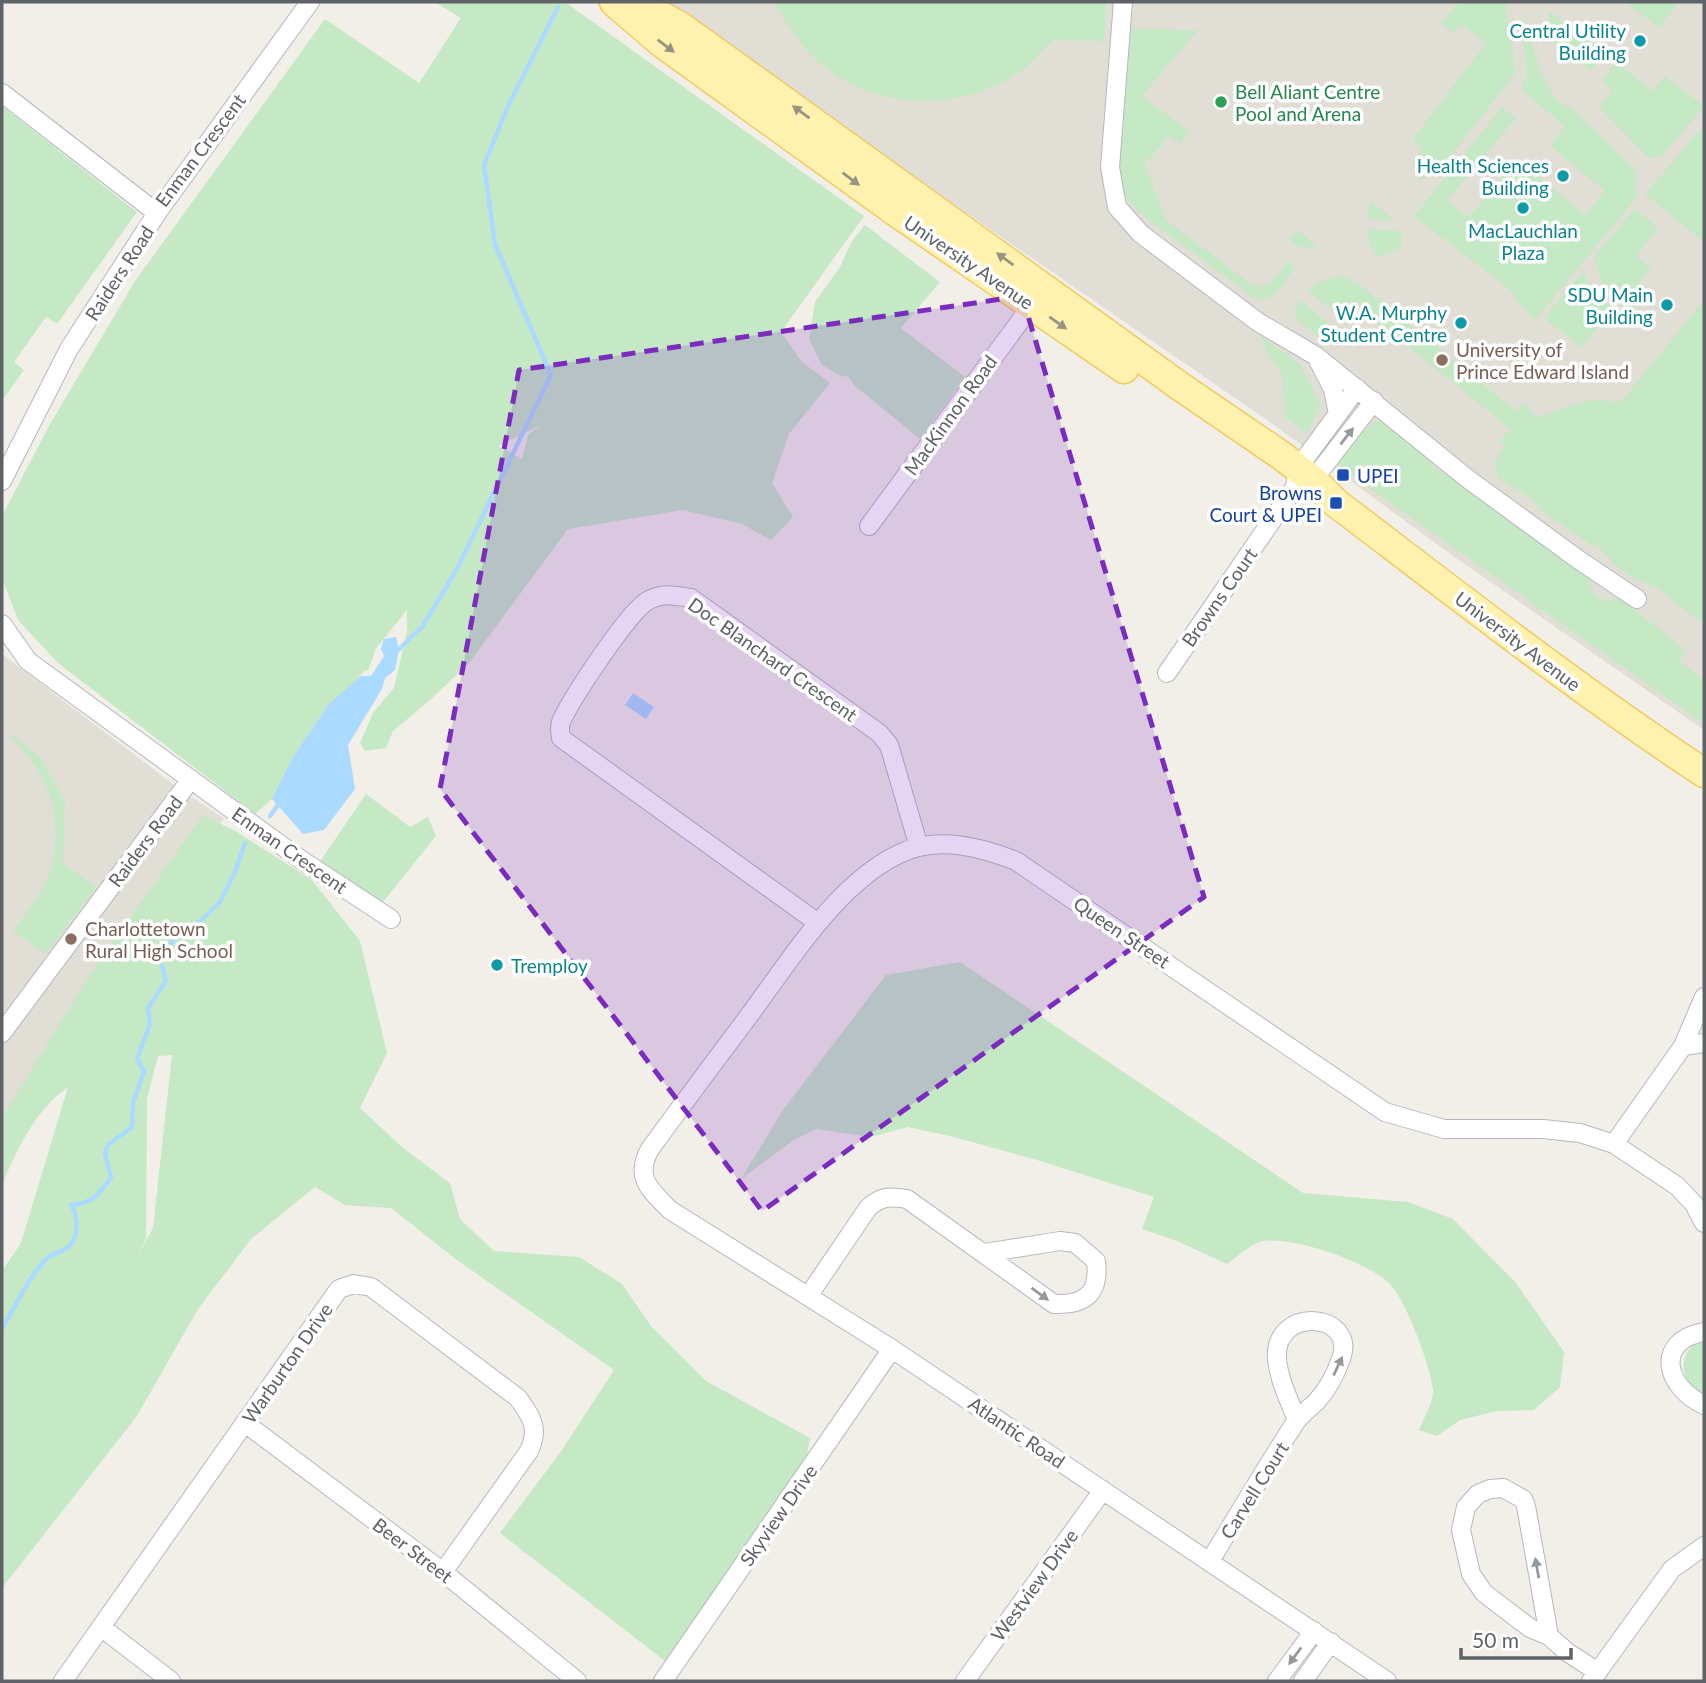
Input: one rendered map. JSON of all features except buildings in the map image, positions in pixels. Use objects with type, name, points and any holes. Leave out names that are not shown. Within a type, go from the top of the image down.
[{"type":"main road","name":"University Avenue","points":[[614,2],[663,44],[893,210],[1031,305],[1302,479]]},
{"type":"main road","name":"University Avenue","points":[[636,2],[680,26],[1181,387],[1592,697],[1704,773]]},
{"type":"street","name":"Enman Crescent","points":[[2,93],[157,213],[310,2]]},
{"type":"street","points":[[1123,2],[1110,167],[1117,207],[1141,234],[1247,314],[1316,356],[1468,479],[1578,560],[1637,599]]},
{"type":"street","name":"Raiders Road","points":[[2,481],[69,349],[157,213]]},
{"type":"street","name":"MacKinnon Road","points":[[869,526],[1031,305]]},
{"type":"street","points":[[1316,356],[1333,389],[1338,414]]},
{"type":"street","points":[[1302,479],[1338,414],[1357,388]]},
{"type":"street","points":[[1302,479],[1374,401]]},
{"type":"street","name":"Browns Court","points":[[1167,673],[1302,479]]},
{"type":"street","name":"Doc Blanchard Crescent","points":[[818,923],[561,738],[560,725],[573,699],[632,615],[647,601],[664,594],[691,598],[879,733],[889,745],[919,847]]},
{"type":"street","name":"Raiders Road","points":[[2,624],[28,661],[191,779],[2,1033]]},
{"type":"street","name":"Enman Crescent","points":[[191,779],[303,861],[391,919]]},
{"type":"street","name":"Queen Street","points":[[646,1184],[643,1162],[650,1149],[818,923],[868,872],[919,847],[943,844],[989,850],[1016,860],[1385,1112],[1444,1129],[1543,1129],[1580,1133],[1614,1144],[1677,1186],[1694,1204],[1704,1223]]},
{"type":"street","points":[[1614,1144],[1683,1046],[1704,997]]},
{"type":"street","points":[[1683,1046],[1704,1043]]},
{"type":"street","name":"Atlantic Road","points":[[646,1184],[670,1210],[892,1349],[1387,1681]]},
{"type":"street","points":[[809,1295],[869,1208],[878,1199],[891,1196],[907,1199],[1054,1304],[1071,1305],[1088,1297],[1098,1273],[1096,1261],[1075,1243],[1060,1241],[985,1253]]},
{"type":"street","name":"Warburton Drive","points":[[64,1681],[339,1289],[354,1284],[372,1287],[518,1398],[532,1418],[535,1439],[529,1451],[443,1572]]},
{"type":"street","name":"Carvell Court","points":[[1210,1561],[1297,1420],[1320,1398],[1338,1368],[1345,1350],[1341,1334],[1326,1323],[1310,1320],[1294,1324],[1280,1338],[1277,1356],[1280,1376],[1297,1420]]},
{"type":"street","points":[[1704,1332],[1684,1338],[1673,1353],[1671,1370],[1675,1383],[1704,1405]]},
{"type":"street","name":"Skyview Drive","points":[[663,1681],[892,1349]]},
{"type":"street","name":"Beer Street","points":[[245,1423],[443,1572],[577,1681]]},
{"type":"street","points":[[1549,1636],[1523,1499],[1503,1488],[1478,1494],[1466,1507],[1461,1530],[1471,1574],[1484,1593],[1530,1628],[1549,1636],[1594,1676],[1672,1569],[1704,1546]]},
{"type":"street","name":"Westview Drive","points":[[965,1681],[1103,1490]]},
{"type":"street","points":[[101,1627],[171,1681]]},
{"type":"street","points":[[1277,1681],[1314,1631]]},
{"type":"street","points":[[1303,1681],[1331,1642]]},
{"type":"highlighted area","points":[[1022,296],[1204,897],[762,1211],[440,789],[519,370]]},
{"type":"shaded area","name":"University of Prince Edward Island","points":[[669,2],[1704,2],[1704,730],[1453,556],[1274,425],[955,205]]},
{"type":"shaded area","name":"Charlottetown Rural High School","points":[[2,654],[182,791],[224,818],[55,1059],[2,1146]]},
{"type":"green space","points":[[435,2],[565,2],[864,216],[781,332],[802,362],[830,383],[789,434],[772,483],[793,517],[771,540],[742,524],[683,510],[568,529],[469,663],[393,731],[386,748],[365,751],[360,743],[373,713],[394,688],[407,632],[407,610],[376,648],[368,671],[365,670],[348,690],[329,704],[292,758],[272,799],[255,814],[58,663],[18,620],[2,578],[2,516],[49,426],[135,281],[325,19],[419,83],[461,18]],"holes":[[[541,425],[528,435],[522,459],[498,446]]]},
{"type":"green space","points":[[775,2],[1106,2],[1105,41],[1053,40],[1015,75],[983,91],[928,101],[900,99],[873,93],[848,83],[824,67],[804,47]]},
{"type":"green space","points":[[1459,2],[1505,2],[1515,65],[1514,75],[1437,174],[1418,180],[1414,160],[1422,149],[1412,140],[1486,43],[1461,24],[1453,33],[1440,23]]},
{"type":"green space","points":[[1625,2],[1679,2],[1659,28]]},
{"type":"green space","points":[[1548,10],[1605,54],[1591,70],[1560,47],[1552,33]]},
{"type":"green space","points":[[1521,20],[1524,20],[1541,73],[1554,96],[1559,102],[1573,109],[1636,170],[1636,198],[1535,320],[1518,303],[1509,289],[1414,216],[1502,107],[1516,118],[1447,200],[1468,218],[1517,159],[1585,215],[1605,191],[1550,146],[1564,126],[1523,90],[1522,82],[1527,76]]},
{"type":"green space","points":[[1132,29],[1198,30],[1142,96],[1190,132],[1180,144],[1169,136],[1145,164],[1166,220],[1251,284],[1257,286],[1268,283],[1288,261],[1296,267],[1279,289],[1268,298],[1256,299],[1139,213],[1127,198],[1117,159]]},
{"type":"green space","points":[[1616,62],[1652,91],[1664,76],[1704,106],[1662,156],[1648,157],[1599,107],[1612,92],[1603,80]]},
{"type":"green space","points":[[2,106],[137,212],[57,324],[46,317],[14,362],[24,370],[2,401]]},
{"type":"green space","points":[[1704,125],[1704,242],[1645,194]]},
{"type":"green space","points":[[1370,200],[1394,220],[1367,219]]},
{"type":"green space","points":[[1635,208],[1658,229],[1636,256],[1651,268],[1639,283],[1649,292],[1634,310],[1604,288],[1594,257]]},
{"type":"green space","points":[[865,225],[940,282],[901,328],[965,377],[920,439],[854,385],[847,375],[842,377],[822,365],[809,339],[815,302],[840,267],[852,241]]},
{"type":"green space","points":[[1367,229],[1401,231],[1402,247],[1378,258],[1369,242]]},
{"type":"green space","points":[[1298,230],[1318,247],[1299,247],[1290,239]]},
{"type":"green space","points":[[1584,270],[1590,287],[1613,309],[1581,347],[1544,318]]},
{"type":"green space","points":[[1341,276],[1358,283],[1516,411],[1523,403],[1534,413],[1535,418],[1586,401],[1606,400],[1616,403],[1625,397],[1704,300],[1704,625],[1660,590],[1629,575],[1614,564],[1599,547],[1590,544],[1539,509],[1538,503],[1499,478],[1494,463],[1504,446],[1500,441],[1509,430],[1351,301],[1338,315],[1308,290],[1323,280]]},
{"type":"green space","points":[[1301,300],[1330,325],[1319,337],[1297,320],[1294,310]]},
{"type":"green space","points":[[1260,335],[1300,364],[1321,406],[1307,433],[1285,417],[1282,375]]},
{"type":"green space","points":[[1376,422],[1387,422],[1438,471],[1457,479],[1581,562],[1593,593],[1601,599],[1611,601],[1628,592],[1637,599],[1631,607],[1686,650],[1679,661],[1704,680],[1704,724],[1338,466],[1354,441]]},
{"type":"green space","points":[[13,735],[41,758],[65,802],[63,863],[96,887],[46,954],[13,931],[47,880],[54,857],[55,828],[51,799],[46,786],[32,762],[11,738]]},
{"type":"green space","points":[[366,794],[410,827],[428,817],[436,836],[382,903],[319,863]]},
{"type":"green space","points":[[203,815],[237,832],[312,880],[360,941],[387,1053],[360,1108],[403,1148],[450,1183],[460,1219],[494,1251],[579,1257],[622,1284],[651,1326],[706,1381],[810,1438],[800,1494],[665,1661],[500,1533],[562,1450],[614,1370],[457,1260],[391,1208],[345,1205],[315,1187],[251,1239],[198,1309],[137,1416],[2,1588],[2,1271],[21,1243],[68,1087],[56,1096],[37,1118],[2,1184],[2,1118],[91,973]],"holes":[[[172,1055],[153,1228],[138,1255],[146,1238],[147,1099],[158,1056]]]},
{"type":"green space","points":[[960,962],[1303,1193],[1408,1202],[1453,1219],[1516,1283],[1564,1352],[1560,1387],[1534,1410],[1497,1411],[1460,1420],[1437,1436],[1419,1430],[1433,1395],[1428,1366],[1402,1302],[1388,1282],[1377,1274],[1328,1252],[1277,1241],[1259,1242],[1227,1264],[1177,1241],[1142,1229],[1154,1197],[954,1137],[908,1127],[871,1137],[816,1129],[794,1140],[741,1179],[783,1110],[886,975]]},
{"type":"green space","points":[[1704,1341],[1704,1394],[1689,1383],[1684,1367],[1688,1351]]},
{"type":"water","points":[[396,637],[399,649],[395,670],[385,678],[382,689],[348,745],[355,789],[324,830],[303,834],[272,799],[292,758],[329,704],[361,676],[371,676],[384,656],[381,649],[384,639]]},
{"type":"water","points":[[633,693],[654,707],[646,719],[625,705]]},
{"type":"waterway","points":[[396,652],[422,627],[457,569],[551,375],[495,244],[484,165],[508,106],[558,7]]},
{"type":"waterway","points":[[270,816],[280,802]]},
{"type":"waterway","points":[[2,1328],[28,1283],[46,1259],[68,1247],[73,1241],[76,1223],[71,1205],[95,1197],[111,1177],[105,1154],[108,1145],[132,1127],[133,1103],[144,1071],[137,1059],[150,1024],[148,1008],[166,981],[160,959],[175,938],[192,929],[220,902],[235,872],[245,843]]},
{"type":"place","name":"Central Utility Building","points":[[1640,41]]},
{"type":"place","name":"Bell Aliant Centre Pool and Arena","points":[[1221,102]]},
{"type":"place","name":"Health Sciences Building","points":[[1563,176]]},
{"type":"place","name":"MacLauchlan Plaza","points":[[1523,208]]},
{"type":"place","name":"SDU Main Building","points":[[1667,305]]},
{"type":"place","name":"W.A. Murphy Student Centre","points":[[1461,323]]},
{"type":"place","name":"University of Prince Edward Island","points":[[1442,360]]},
{"type":"place","name":"UPEI","points":[[1343,475]]},
{"type":"place","name":"Browns Court & UPEI","points":[[1336,503]]},
{"type":"place","name":"Charlottetown Rural High School","points":[[71,939]]},
{"type":"place","name":"Tremploy","points":[[497,965]]}]
